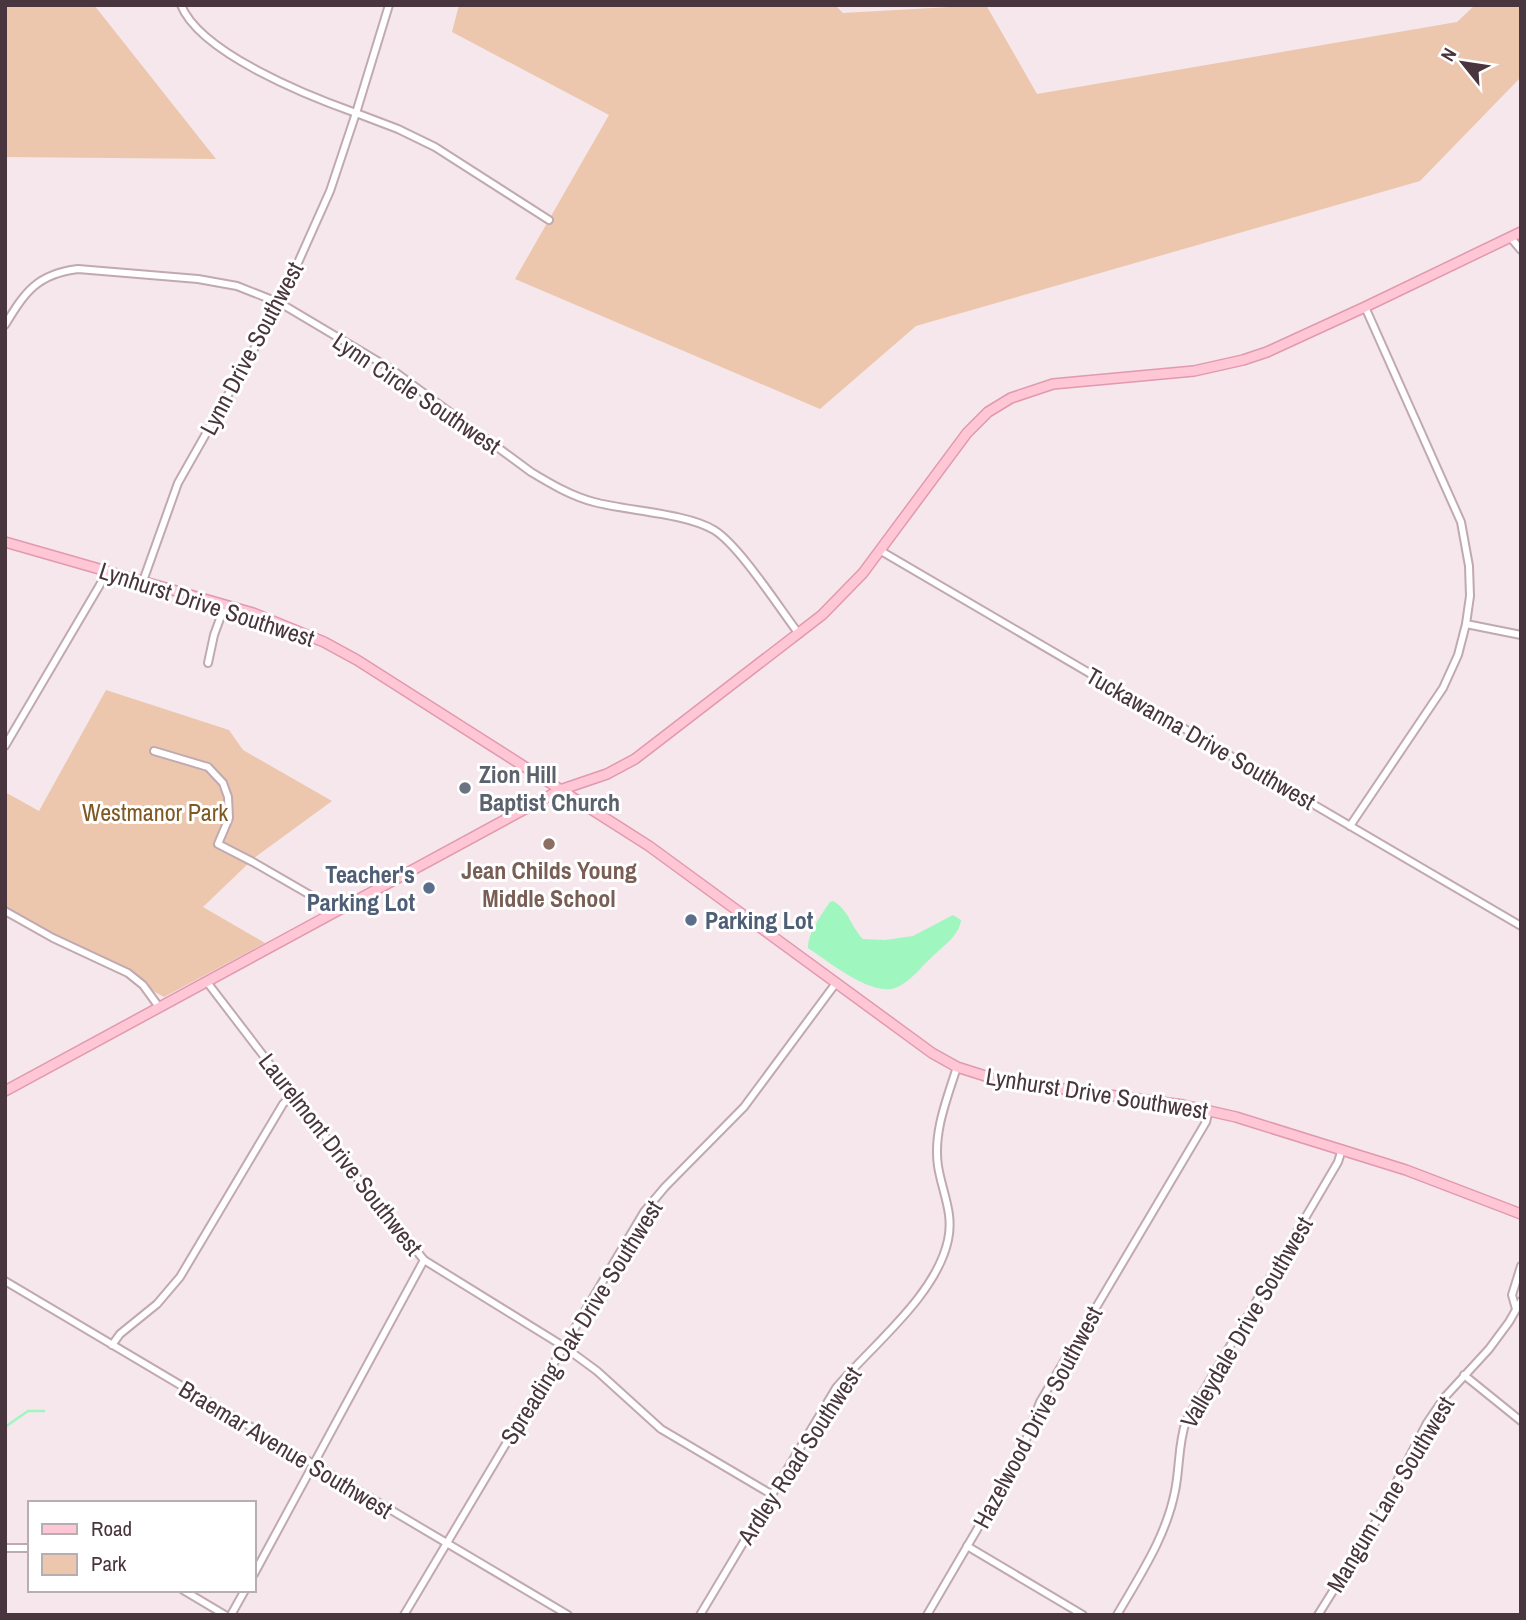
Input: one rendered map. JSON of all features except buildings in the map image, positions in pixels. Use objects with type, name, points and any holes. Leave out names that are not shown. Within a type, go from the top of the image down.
[{"type":"street","points":[[181,5],[186,19],[229,53],[299,91],[398,129],[435,147],[549,220]]},
{"type":"street","name":"Lynn Drive Southwest","points":[[143,581],[178,483],[280,303],[330,191],[389,5]]},
{"type":"street","points":[[5,1091],[560,790],[607,774],[635,759],[799,634],[843,596],[881,551],[967,433],[988,412],[1011,398],[1053,384],[1194,371],[1230,365],[1266,352],[1365,307],[1521,232]]},
{"type":"street","points":[[1511,238],[1521,250]]},
{"type":"street","name":"Lynn Circle Southwest","points":[[5,325],[30,289],[44,278],[61,271],[78,269],[198,279],[237,286],[280,303],[391,369],[555,487],[594,502],[695,522],[714,530],[740,557],[799,634]]},
{"type":"street","points":[[1350,825],[1443,688],[1458,655],[1466,624],[1470,571],[1461,522],[1365,307]]},
{"type":"street","name":"Lynhurst Drive Southwest","points":[[5,542],[289,626],[358,660],[649,846],[932,1053],[957,1067],[998,1080],[1209,1110],[1406,1170],[1521,1214]]},
{"type":"street","name":"Tuckawanna Drive Southwest","points":[[881,551],[1521,926]]},
{"type":"street","points":[[5,746],[101,583],[106,570]]},
{"type":"street","points":[[208,663],[214,635],[225,605]]},
{"type":"street","points":[[1466,624],[1521,635]]},
{"type":"street","points":[[154,751],[208,767],[223,783],[228,797],[229,818],[218,844],[324,903],[334,913]]},
{"type":"street","points":[[5,911],[53,938],[128,972],[143,985],[159,1007]]},
{"type":"street","name":"Laurelmont Drive Southwest","points":[[207,982],[354,1174],[424,1260],[597,1370],[661,1429],[771,1494]]},
{"type":"street","name":"Spreading Oak Drive Southwest","points":[[404,1615],[644,1212],[744,1107],[836,983]]},
{"type":"street","name":"Ardley Road Southwest","points":[[700,1615],[836,1388],[857,1362],[907,1312],[941,1261],[948,1239],[950,1219],[938,1167],[937,1141],[957,1067]]},
{"type":"street","points":[[112,1345],[120,1334],[157,1304],[180,1277],[283,1104],[293,1094]]},
{"type":"street","name":"Hazelwood Drive Southwest","points":[[926,1615],[1020,1457],[1040,1402],[1206,1122],[1209,1110]]},
{"type":"street","name":"Valleydale Drive Southwest","points":[[1117,1615],[1166,1526],[1175,1490],[1180,1439],[1186,1421],[1338,1162],[1342,1149]]},
{"type":"street","points":[[256,1570],[424,1260]]},
{"type":"street","points":[[1516,1309],[1512,1295],[1521,1266]]},
{"type":"street","name":"Braemar Avenue Southwest","points":[[5,1281],[568,1615]]},
{"type":"street","name":"Mangum Lane Southwest","points":[[1318,1615],[1373,1527],[1427,1423],[1464,1375],[1489,1349],[1521,1301]]},
{"type":"street","points":[[1464,1375],[1521,1421]]},
{"type":"street","points":[[967,1546],[1083,1615]]},
{"type":"street","points":[[5,1548],[28,1548]]},
{"type":"street","points":[[186,1592],[225,1615]]},
{"type":"street","points":[[231,1615],[244,1592]]},
{"type":"green space","points":[[5,5],[94,5],[216,159],[5,157]]},
{"type":"green space","points":[[459,5],[835,5],[843,13],[986,5],[1037,94],[1457,22],[1475,5],[1521,5],[1521,77],[1420,181],[916,326],[820,409],[515,279],[609,115],[452,32]]},
{"type":"green space","name":"Westmanor Park","points":[[106,690],[229,730],[243,750],[332,801],[254,858],[203,907],[265,943],[164,997],[5,910],[5,792],[39,811]]},
{"type":"shaded area","points":[[833,901],[843,909],[863,939],[885,940],[913,936],[953,915],[961,920],[960,926],[954,936],[910,979],[895,988],[874,987],[850,976],[808,948],[816,924]]},
{"type":"waterway","points":[[5,1427],[28,1411],[44,1411]]},
{"type":"place","name":"Zion Hill Baptist Church","points":[[465,788]]},
{"type":"place","name":"Jean Childs Young Middle School","points":[[549,844]]},
{"type":"place","name":"Teacher's Parking Lot","points":[[429,888]]},
{"type":"place","name":"Parking Lot","points":[[691,920]]}]
